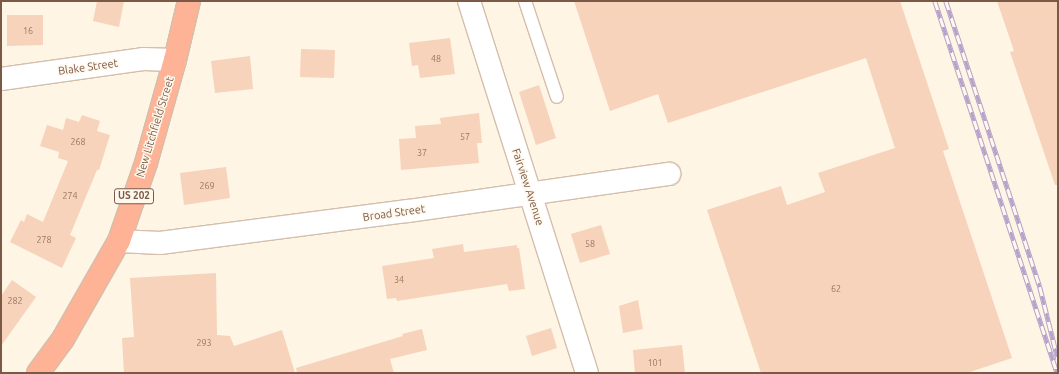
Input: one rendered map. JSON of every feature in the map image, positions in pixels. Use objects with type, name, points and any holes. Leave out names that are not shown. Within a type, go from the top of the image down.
[{"type":"highway","name":"New Litchfield Street","points":[[38,373],[63,339],[118,241],[146,163],[175,60],[189,1]]},
{"type":"street","name":"Fairview Avenue","points":[[469,1],[587,373]]},
{"type":"street","name":"Blake Street","points":[[1,79],[143,59],[175,60]]},
{"type":"street","name":"Broad Street","points":[[118,241],[160,243],[408,211],[669,174]]},
{"type":"lane","points":[[525,1],[557,98]]},
{"type":"building","points":[[97,1],[124,1],[119,27],[93,21]]},
{"type":"building","points":[[574,1],[900,1],[949,149],[943,151],[1012,358],[967,373],[761,373],[707,210],[781,186],[787,205],[825,192],[818,173],[895,148],[866,58],[668,123],[658,94],[610,111]]},
{"type":"building","points":[[997,1],[1058,1],[1058,185],[1055,185],[1010,52],[1014,51]]},
{"type":"building","points":[[7,15],[43,15],[43,45],[7,46]]},
{"type":"building","points":[[450,38],[455,74],[420,78],[418,65],[412,66],[409,43]]},
{"type":"building","points":[[301,49],[335,50],[334,78],[300,77]]},
{"type":"building","points":[[250,56],[253,89],[215,93],[211,61]]},
{"type":"building","points":[[539,85],[556,138],[536,145],[519,92]]},
{"type":"building","points":[[479,113],[482,143],[477,143],[479,163],[401,170],[399,139],[416,138],[415,126],[441,124],[440,118]]},
{"type":"building","points":[[82,115],[100,121],[97,131],[110,135],[99,170],[97,170],[70,235],[76,238],[62,268],[10,242],[21,220],[24,222],[27,214],[43,222],[68,161],[58,158],[59,152],[40,146],[47,125],[63,130],[66,118],[79,122]]},
{"type":"building","points":[[226,167],[230,198],[184,205],[180,173]]},
{"type":"building","points":[[601,225],[610,254],[580,263],[571,234]]},
{"type":"building","points":[[463,244],[464,252],[517,245],[517,248],[519,248],[525,289],[509,291],[507,284],[397,301],[396,298],[387,299],[382,266],[434,258],[432,249]]},
{"type":"building","points":[[216,273],[217,335],[230,336],[234,346],[282,330],[295,373],[124,373],[122,338],[134,337],[130,278]]},
{"type":"building","points":[[12,280],[36,297],[1,346],[1,296]]},
{"type":"building","points":[[638,300],[643,329],[623,333],[619,306]]},
{"type":"building","points":[[551,328],[557,348],[532,356],[526,336]]},
{"type":"building","points":[[422,329],[427,350],[390,359],[394,373],[297,373],[296,368]]},
{"type":"building","points":[[682,345],[685,373],[635,373],[633,350]]},
{"type":"railway","points":[[935,1],[1057,373]]},
{"type":"railway","points":[[946,1],[1040,287],[1058,359]]}]
